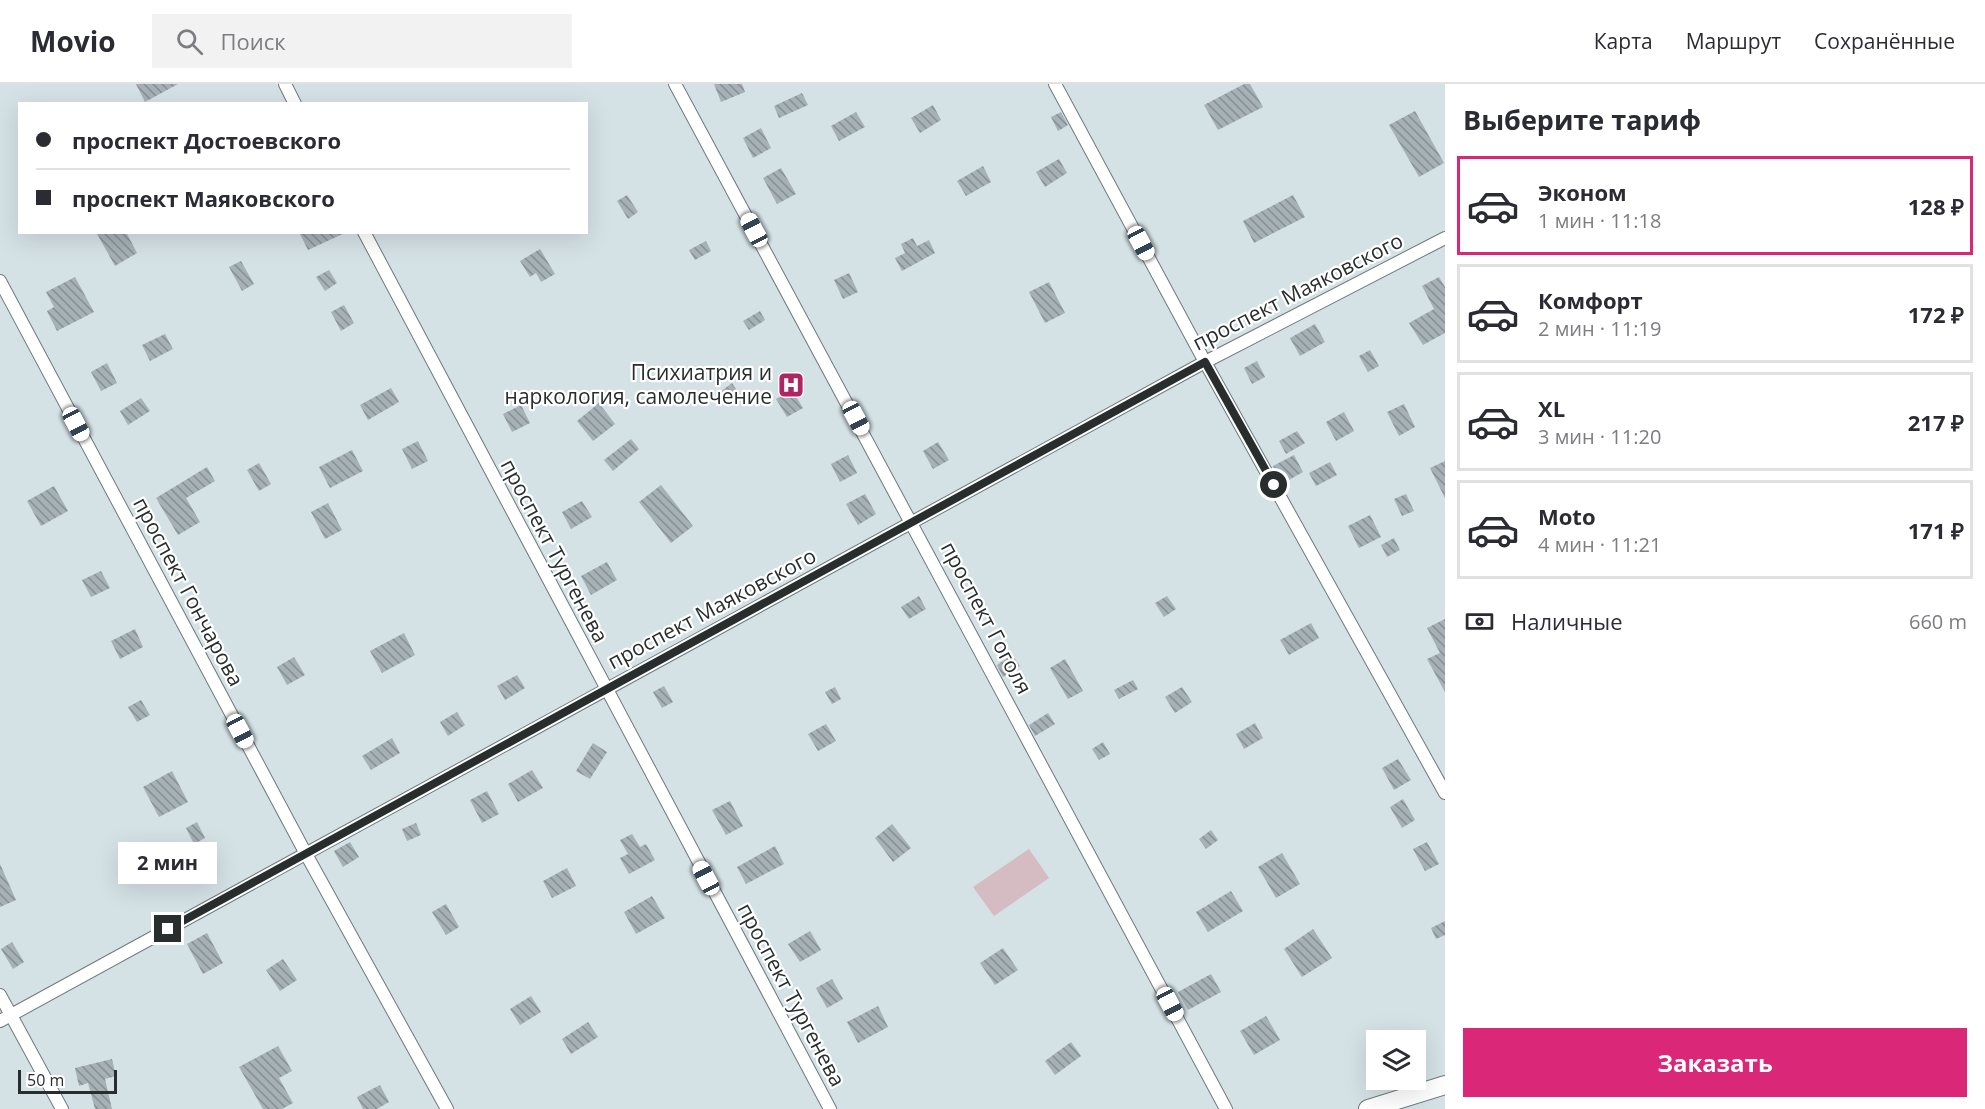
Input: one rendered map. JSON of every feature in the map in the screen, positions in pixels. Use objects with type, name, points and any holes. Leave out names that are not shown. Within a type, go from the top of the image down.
[{"type":"main road","points":[[1368,1109],[1445,1085]]},
{"type":"street","points":[[285,84],[294,102]]},
{"type":"street","name":"проспект Гоголя","points":[[675,84],[1226,1109]]},
{"type":"street","points":[[1055,84],[1205,362],[1445,793]]},
{"type":"street","name":"проспект Тургенева","points":[[365,234],[830,1109]]},
{"type":"street","name":"проспект Маяковского","points":[[5,1018],[1205,362],[1445,238]]},
{"type":"street","name":"проспект Гончарова","points":[[0,281],[306,854],[447,1109]]},
{"type":"street","points":[[0,995],[5,1018],[62,1109]]},
{"type":"shaded area","points":[[1029,849],[1049,878],[994,916],[973,887]]},
{"type":"building","points":[[136,84],[178,84],[145,102]]},
{"type":"building","points":[[714,84],[742,84],[745,92],[721,102]]},
{"type":"building","points":[[1244,84],[1250,84],[1263,107],[1218,130],[1204,105]]},
{"type":"building","points":[[802,93],[808,105],[779,118],[774,106]]},
{"type":"building","points":[[933,105],[941,120],[920,133],[911,118]]},
{"type":"building","points":[[1415,111],[1444,163],[1419,177],[1389,125]]},
{"type":"building","points":[[856,112],[865,127],[839,141],[831,126]]},
{"type":"building","points":[[1061,112],[1068,125],[1058,131],[1051,117]]},
{"type":"building","points":[[761,128],[771,148],[753,158],[743,138]]},
{"type":"building","points":[[1059,159],[1067,173],[1045,187],[1036,172]]},
{"type":"building","points":[[983,166],[991,182],[966,196],[957,181]]},
{"type":"building","points":[[781,168],[796,194],[777,204],[763,178]]},
{"type":"building","points":[[627,195],[638,212],[628,219],[617,201]]},
{"type":"building","points":[[1293,195],[1305,217],[1254,243],[1243,221]]},
{"type":"building","points":[[97,234],[127,234],[137,253],[115,266]]},
{"type":"building","points":[[300,234],[343,234],[308,250]]},
{"type":"building","points":[[913,238],[917,246],[929,240],[935,253],[902,271],[895,258],[905,253],[901,244]]},
{"type":"building","points":[[706,241],[711,251],[695,260],[689,250]]},
{"type":"building","points":[[540,249],[555,274],[541,282],[536,273],[530,277],[520,261]]},
{"type":"building","points":[[241,261],[254,284],[242,291],[229,267]]},
{"type":"building","points":[[329,270],[337,283],[325,291],[316,277]]},
{"type":"building","points":[[849,273],[858,292],[843,299],[834,280]]},
{"type":"building","points":[[75,277],[94,312],[57,331],[47,311],[54,307],[46,292]]},
{"type":"building","points":[[1439,277],[1445,287],[1445,333],[1423,345],[1409,323],[1434,309],[1422,286]]},
{"type":"building","points":[[1049,282],[1065,313],[1045,323],[1029,292]]},
{"type":"building","points":[[344,305],[354,323],[341,331],[331,312]]},
{"type":"building","points":[[760,311],[765,320],[749,330],[743,321]]},
{"type":"building","points":[[1315,324],[1325,342],[1300,356],[1290,338]]},
{"type":"building","points":[[165,334],[173,349],[150,361],[142,345]]},
{"type":"building","points":[[1370,350],[1379,366],[1368,372],[1359,356]]},
{"type":"building","points":[[1257,361],[1265,377],[1252,384],[1244,368]]},
{"type":"building","points":[[107,363],[117,383],[101,391],[91,372]]},
{"type":"building","points":[[732,383],[739,394],[726,403],[719,393]]},
{"type":"building","points":[[391,388],[399,402],[368,420],[360,405]]},
{"type":"building","points":[[792,390],[803,408],[787,417],[776,399]]},
{"type":"building","points":[[141,398],[150,411],[128,425],[120,411]]},
{"type":"building","points":[[599,403],[615,424],[593,441],[577,421]]},
{"type":"building","points":[[1404,404],[1415,427],[1399,436],[1387,412]]},
{"type":"building","points":[[521,405],[530,423],[512,432],[503,414]]},
{"type":"building","points":[[1344,412],[1354,431],[1336,441],[1326,422]]},
{"type":"building","points":[[1297,431],[1305,443],[1286,454],[1279,441]]},
{"type":"building","points":[[631,439],[639,449],[613,471],[604,460]]},
{"type":"building","points":[[418,441],[428,461],[412,469],[402,449]]},
{"type":"building","points":[[938,442],[949,460],[933,469],[923,451]]},
{"type":"building","points":[[352,450],[363,471],[330,488],[319,467]]},
{"type":"building","points":[[848,455],[857,473],[840,482],[831,464]]},
{"type":"building","points":[[1294,455],[1303,472],[1282,484],[1273,466]]},
{"type":"building","points":[[1445,461],[1445,498],[1430,468]]},
{"type":"building","points":[[1330,462],[1337,475],[1316,486],[1309,473]]},
{"type":"building","points":[[259,463],[271,484],[259,491],[247,470]]},
{"type":"building","points":[[207,467],[215,481],[186,498],[200,522],[178,535],[156,498]]},
{"type":"building","points":[[661,485],[693,526],[671,543],[639,502]]},
{"type":"building","points":[[54,486],[68,511],[41,526],[27,501]]},
{"type":"building","points":[[865,494],[876,514],[858,525],[846,504]]},
{"type":"building","points":[[1406,494],[1414,511],[1402,516],[1394,499]]},
{"type":"building","points":[[582,501],[592,517],[571,529],[562,512]]},
{"type":"building","points":[[328,503],[342,530],[325,539],[311,512]]},
{"type":"building","points":[[1370,515],[1381,537],[1359,548],[1348,526]]},
{"type":"building","points":[[1394,538],[1400,550],[1387,557],[1381,545]]},
{"type":"building","points":[[607,562],[617,580],[591,595],[581,576]]},
{"type":"building","points":[[101,571],[110,588],[91,597],[82,580]]},
{"type":"building","points":[[919,596],[926,609],[909,619],[901,607]]},
{"type":"building","points":[[1167,596],[1176,609],[1164,617],[1155,603]]},
{"type":"building","points":[[1445,619],[1445,692],[1427,659],[1440,653],[1427,628]]},
{"type":"building","points":[[1311,623],[1319,638],[1289,655],[1280,640]]},
{"type":"building","points":[[135,629],[143,647],[120,659],[111,641]]},
{"type":"building","points":[[404,633],[415,655],[382,673],[370,651]]},
{"type":"building","points":[[1012,655],[1020,666],[1003,677],[997,665]]},
{"type":"building","points":[[294,657],[305,675],[287,685],[277,667]]},
{"type":"building","points":[[1065,659],[1083,691],[1068,699],[1050,668]]},
{"type":"building","points":[[517,675],[525,688],[505,700],[497,686]]},
{"type":"building","points":[[1133,680],[1138,689],[1119,699],[1114,690]]},
{"type":"building","points":[[664,686],[673,702],[662,708],[653,692]]},
{"type":"building","points":[[835,687],[841,699],[832,704],[825,692]]},
{"type":"building","points":[[1182,687],[1192,702],[1175,713],[1165,697]]},
{"type":"building","points":[[141,700],[150,715],[137,722],[128,707]]},
{"type":"building","points":[[457,712],[465,725],[448,736],[440,722]]},
{"type":"building","points":[[1048,713],[1055,724],[1035,736],[1029,725]]},
{"type":"building","points":[[1255,723],[1263,738],[1244,749],[1236,734]]},
{"type":"building","points":[[826,724],[836,741],[818,751],[808,734]]},
{"type":"building","points":[[392,738],[400,753],[371,770],[362,756]]},
{"type":"building","points":[[1103,742],[1110,754],[1099,760],[1092,749]]},
{"type":"building","points":[[593,743],[607,752],[590,779],[576,771]]},
{"type":"building","points":[[1398,759],[1411,780],[1394,790],[1382,768]]},
{"type":"building","points":[[532,770],[543,788],[518,802],[508,784]]},
{"type":"building","points":[[172,771],[188,802],[159,817],[143,787]]},
{"type":"building","points":[[487,791],[499,814],[482,823],[470,800]]},
{"type":"building","points":[[1403,799],[1415,820],[1402,828],[1390,807]]},
{"type":"building","points":[[730,801],[743,826],[726,835],[712,810]]},
{"type":"building","points":[[197,822],[205,838],[194,844],[186,828]]},
{"type":"building","points":[[416,823],[421,835],[407,841],[402,829]]},
{"type":"building","points":[[892,824],[911,848],[893,862],[875,838]]},
{"type":"building","points":[[1211,830],[1218,840],[1206,849],[1199,839]]},
{"type":"building","points":[[632,834],[640,847],[646,844],[655,860],[629,874],[620,858],[628,854],[620,840]]},
{"type":"building","points":[[350,842],[359,857],[343,867],[334,851]]},
{"type":"building","points":[[1427,842],[1439,864],[1425,871],[1413,849]]},
{"type":"building","points":[[153,845],[164,862],[135,880],[125,863]]},
{"type":"building","points":[[775,846],[784,864],[746,884],[737,867]]},
{"type":"building","points":[[1282,853],[1300,884],[1276,898],[1258,867]]},
{"type":"building","points":[[194,858],[200,871],[187,877],[181,864]]},
{"type":"building","points":[[0,864],[16,900],[0,907]]},
{"type":"building","points":[[567,868],[576,886],[552,898],[543,881]]},
{"type":"building","points":[[1231,891],[1243,911],[1208,932],[1196,912]]},
{"type":"building","points":[[652,896],[665,918],[636,934],[624,912]]},
{"type":"building","points":[[446,904],[459,927],[446,935],[432,912]]},
{"type":"building","points":[[1445,921],[1445,935],[1436,939],[1431,928]]},
{"type":"building","points":[[1313,929],[1332,958],[1302,977],[1284,949]]},
{"type":"building","points":[[810,931],[821,950],[800,962],[788,944]]},
{"type":"building","points":[[207,933],[223,963],[203,974],[187,944]]},
{"type":"building","points":[[12,942],[24,962],[13,969],[1,949]]},
{"type":"building","points":[[1003,948],[1018,970],[995,985],[980,963]]},
{"type":"building","points":[[283,959],[297,980],[280,991],[266,970]]},
{"type":"building","points":[[1211,974],[1221,992],[1188,1010],[1178,992]]},
{"type":"building","points":[[832,979],[843,999],[827,1008],[816,988]]},
{"type":"building","points":[[531,996],[541,1012],[520,1025],[510,1009]]},
{"type":"building","points":[[878,1006],[888,1027],[858,1043],[847,1022]]},
{"type":"building","points":[[1266,1016],[1280,1040],[1254,1055],[1240,1031]]},
{"type":"building","points":[[588,1022],[598,1037],[571,1054],[562,1039]]},
{"type":"building","points":[[1071,1042],[1081,1056],[1055,1075],[1045,1061]]},
{"type":"building","points":[[278,1046],[292,1071],[279,1078],[293,1103],[282,1109],[263,1109],[239,1067]]},
{"type":"building","points":[[112,1059],[116,1076],[105,1079],[112,1109],[95,1109],[88,1083],[79,1086],[75,1068]]},
{"type":"building","points":[[380,1085],[389,1102],[377,1109],[363,1109],[357,1097]]},
{"type":"place","name":"Психиатрия и наркология, самолечение","points":[[791,385]]},
{"type":"route","points":[[168,929],[1205,362],[1274,485]]}]
